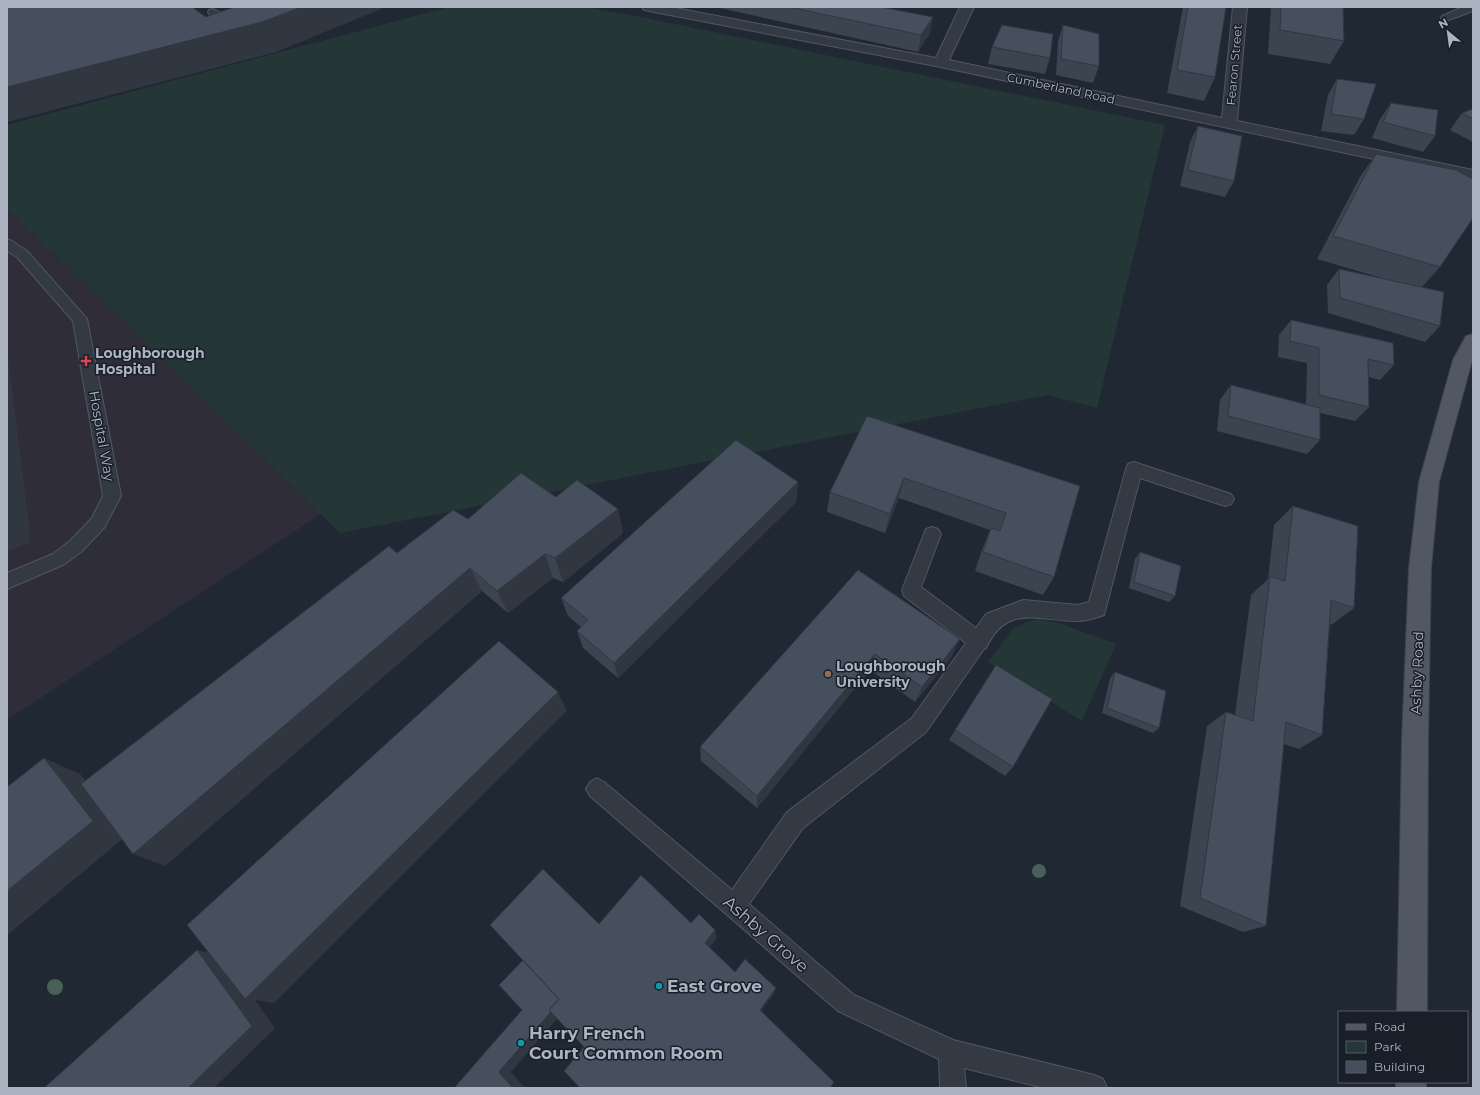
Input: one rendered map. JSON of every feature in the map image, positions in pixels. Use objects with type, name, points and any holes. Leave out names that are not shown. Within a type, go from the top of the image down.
[{"type":"main road","name":"Ashby Road","points":[[1412,1011],[1415,740],[1420,568],[1429,482],[1462,360],[1473,341]]},
{"type":"street","name":"Cumberland Road","points":[[649,7],[941,63],[1473,175]]},
{"type":"street","points":[[941,63],[966,7]]},
{"type":"street","name":"Fearon Street","points":[[1229,123],[1240,7]]},
{"type":"lane","points":[[1446,18],[1473,7]]},
{"type":"lane","points":[[213,12],[241,29],[248,26]]},
{"type":"lane","name":"Hospital Way","points":[[7,244],[22,254],[80,319],[112,496],[98,523],[76,546],[59,559],[7,581]]},
{"type":"lane","points":[[734,906],[795,820],[919,725],[979,642],[993,620],[1023,608],[1078,613],[1097,609],[1134,469],[1225,499]]},
{"type":"lane","points":[[932,534],[911,590],[979,642]]},
{"type":"lane","name":"Ashby Grove","points":[[597,789],[846,1003],[951,1052],[1094,1088]]},
{"type":"lane","points":[[951,1052],[953,1088]]},
{"type":"shaded area","name":"Loughborough Hospital","points":[[7,208],[321,514],[7,720]]},
{"type":"green space","points":[[449,7],[585,7],[646,18],[1165,125],[1097,408],[1048,395],[340,533],[7,208],[7,125]]},
{"type":"green space","points":[[1036,619],[1059,623],[1116,644],[1082,721],[988,662],[1013,628]]},
{"type":"building","points":[[7,7],[192,7],[206,17],[234,7],[302,7],[262,22],[7,87]]},
{"type":"building","points":[[789,7],[881,7],[933,17],[921,35]]},
{"type":"building","points":[[1188,7],[1226,7],[1215,77],[1177,70]]},
{"type":"building","points":[[1281,7],[1343,7],[1344,41],[1280,30]]},
{"type":"building","points":[[1002,25],[1053,34],[1050,58],[992,47]]},
{"type":"building","points":[[1063,25],[1099,34],[1099,66],[1061,59]]},
{"type":"building","points":[[1337,79],[1376,84],[1364,119],[1331,114]]},
{"type":"building","points":[[1391,103],[1438,110],[1435,136],[1383,122]]},
{"type":"building","points":[[1473,109],[1473,119],[1462,113]]},
{"type":"building","points":[[1198,126],[1242,136],[1234,181],[1188,170]]},
{"type":"building","points":[[1376,154],[1456,170],[1473,179],[1473,218],[1440,267],[1333,236]]},
{"type":"building","points":[[1339,269],[1444,292],[1440,326],[1340,298]]},
{"type":"building","points":[[1291,320],[1393,343],[1394,365],[1368,359],[1369,407],[1319,395],[1319,348],[1290,341]]},
{"type":"building","points":[[1231,385],[1320,408],[1320,440],[1228,416]]},
{"type":"building","points":[[867,416],[1080,486],[1054,577],[983,552],[991,528],[1000,531],[1006,513],[904,478],[890,514],[830,492]]},
{"type":"building","points":[[736,440],[798,482],[614,663],[577,631],[588,620],[561,598]]},
{"type":"building","points":[[521,473],[556,497],[577,480],[618,509],[555,558],[545,554],[497,591],[470,568],[133,854],[81,784],[389,546],[397,553],[453,510],[468,519]]},
{"type":"building","points":[[1293,506],[1358,526],[1354,608],[1331,600],[1322,735],[1286,722],[1266,926],[1200,898],[1226,712],[1253,721],[1270,576],[1285,581]]},
{"type":"building","points":[[1140,552],[1181,566],[1175,596],[1134,582]]},
{"type":"building","points":[[858,570],[960,639],[922,687],[875,654],[757,796],[700,747]]},
{"type":"building","points":[[499,641],[558,692],[245,999],[187,925]]},
{"type":"building","points":[[996,665],[1052,699],[1013,767],[955,730]]},
{"type":"building","points":[[1115,672],[1166,691],[1159,728],[1107,708]]},
{"type":"building","points":[[44,758],[93,821],[7,891],[7,787]]},
{"type":"building","name":"East Grove","points":[[543,869],[599,924],[641,875],[691,923],[699,914],[715,930],[705,943],[735,972],[745,959],[776,988],[760,1010],[834,1082],[830,1088],[580,1088],[564,1071],[584,1047],[549,1010],[559,999],[490,925]]},
{"type":"building","points":[[197,950],[252,1026],[188,1088],[44,1088]]},
{"type":"building","name":"Harry French Court Common Room","points":[[523,960],[559,999],[549,1010],[551,1012],[499,1072],[513,1088],[454,1088],[522,1010],[499,985]]},
{"type":"place","name":"Loughborough Hospital","points":[[86,361]]},
{"type":"place","name":"Loughborough University","points":[[828,674]]},
{"type":"place","name":"East Grove","points":[[659,986]]},
{"type":"place","name":"Harry French Court Common Room","points":[[521,1043]]}]
